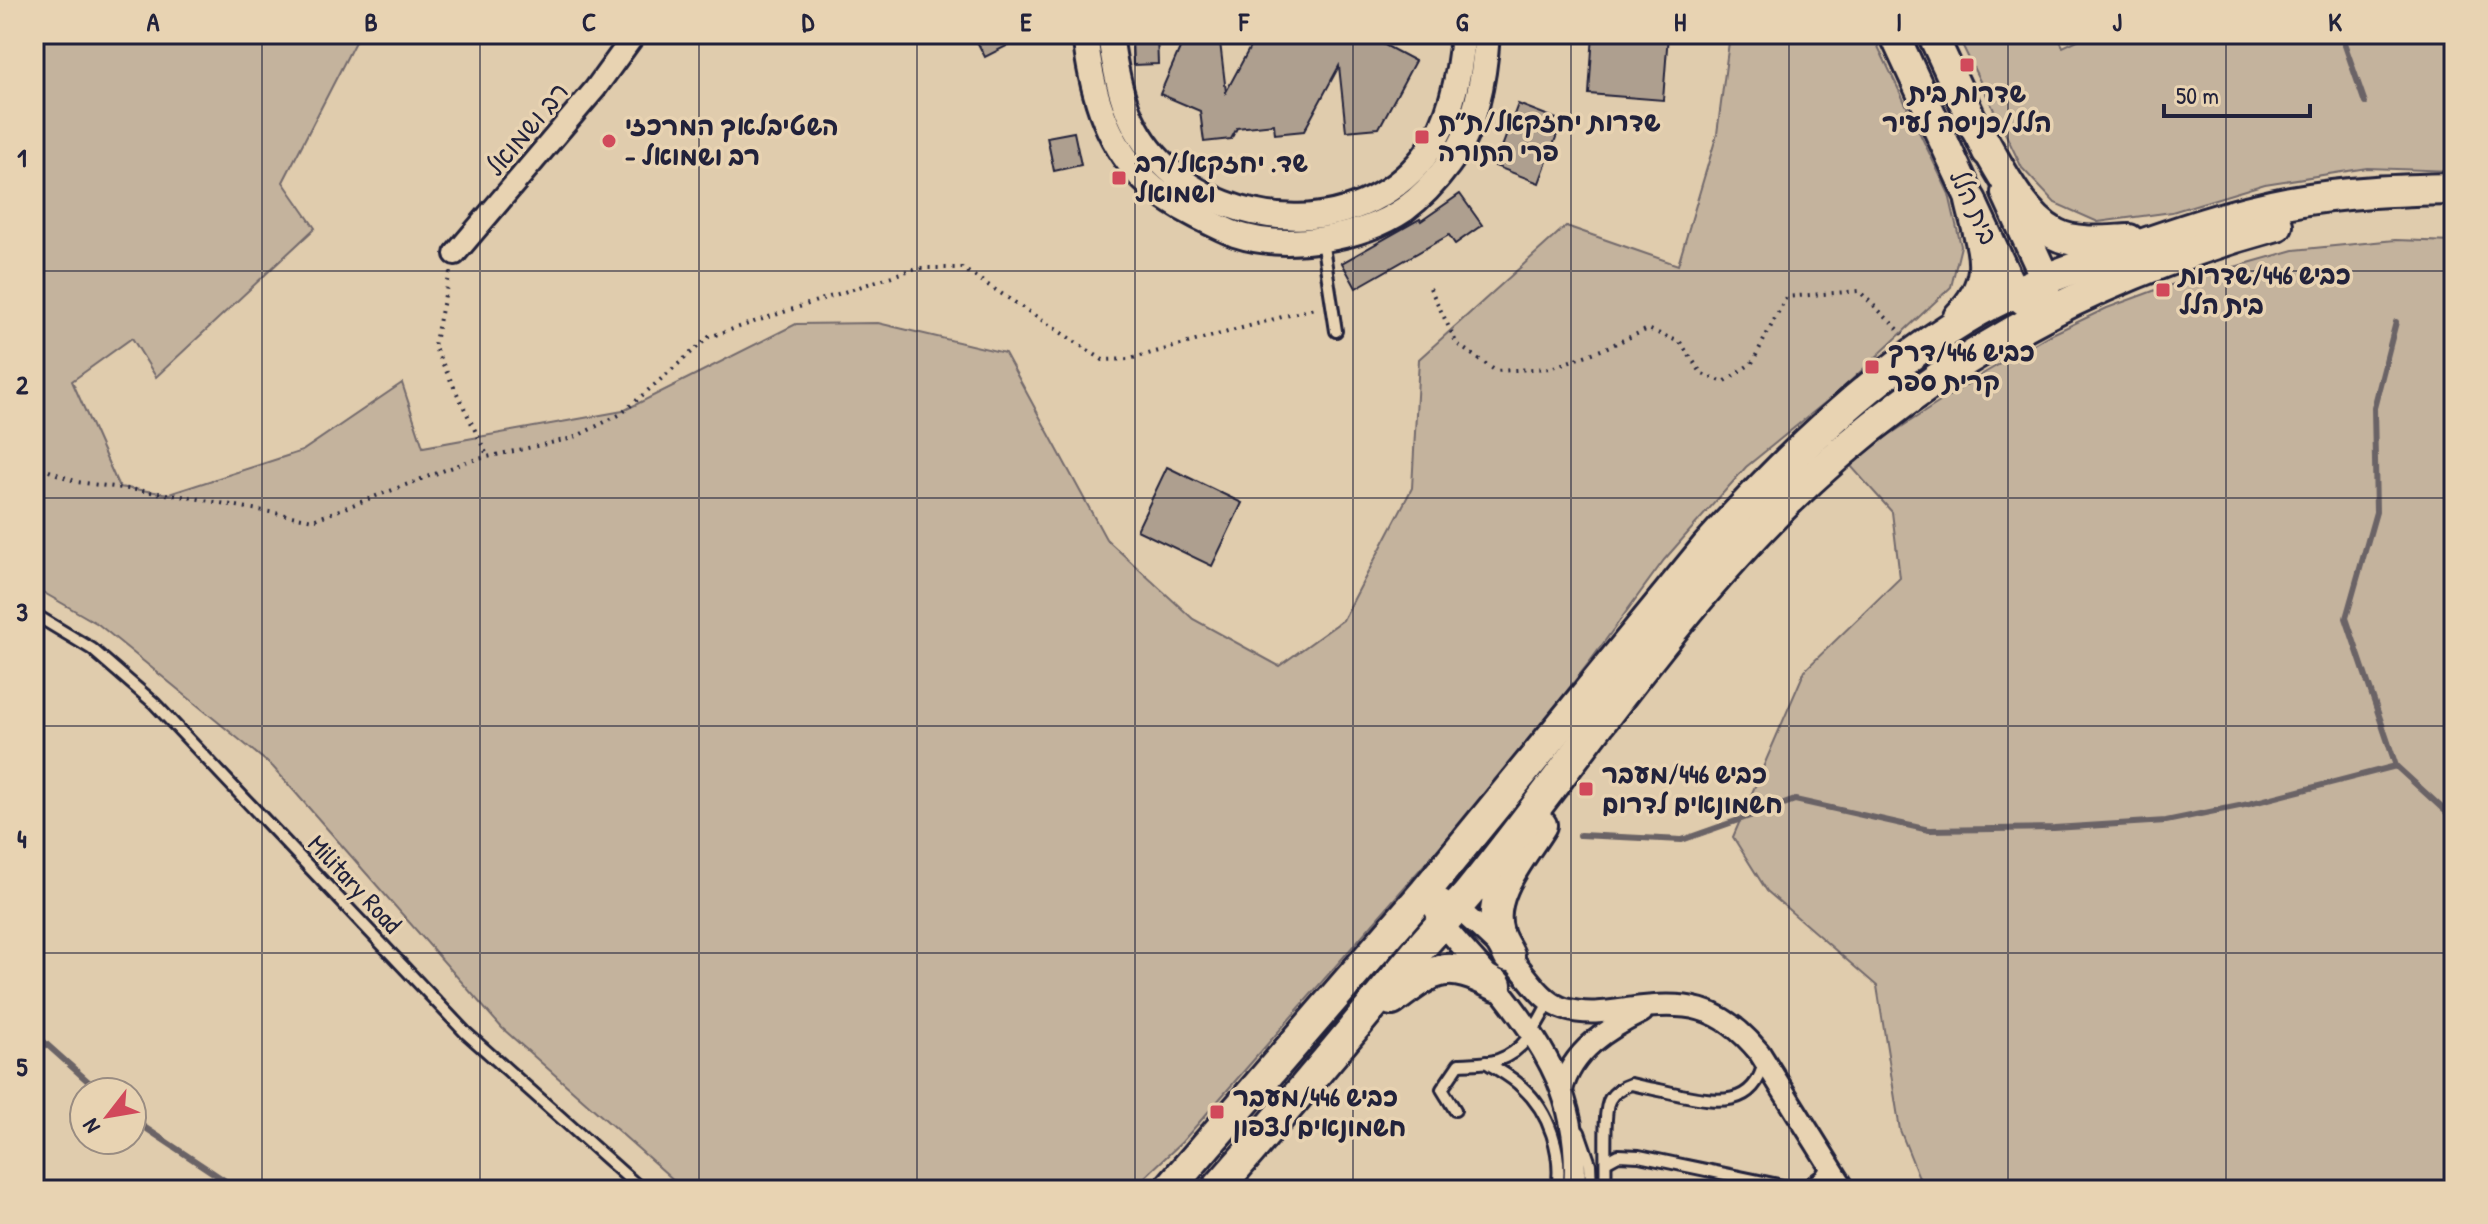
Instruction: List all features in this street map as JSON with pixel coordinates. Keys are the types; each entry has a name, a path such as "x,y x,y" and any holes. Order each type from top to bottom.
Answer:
{"main road":[{"name":"בית הלל","path":"1894,34 2014,293"},
{"name":"בית הלל","path":"1932,34 2046,280"},
{"path":"1977,130 2021,202 2056,235 2101,241 2161,238"},
{"path":"1930,342 1980,310 2014,293 2226,217 2342,194 2454,189"},
{"path":"1168,1190 1425,892 1742,508 1819,433 1969,306 1983,284 1984,267 1971,201"},
{"path":"1224,1190 1256,1147 1449,915 1728,564 1810,479 1851,442 1926,384 1970,356 2043,315 2163,261 2225,239 2300,218 2344,212 2454,207"},
{"path":"2043,315 2046,280"},
{"path":"2014,293 2043,315"},
{"path":"1509,956 1498,934 1495,916 1499,892 1609,711"},
{"path":"1352,1030 1424,976 1447,968 1469,971 1496,985"},
{"path":"1209,1190 1256,1147"},
{"path":"1216,1190 1256,1147"},
{"path":"1237,1190 1256,1147"}],"street":[{"name":"רב ושמואל","path":"455,254 595,89 635,34"},
{"path":"1085,34 1092,85 1102,114 1117,143 1142,178 1173,204 1237,234 1273,241 1322,240 1375,224 1405,209 1429,187 1449,164 1478,101 1487,34"},
{"path":"1110,34 1115,75 1124,104 1160,161 1186,183 1244,211 1275,217 1306,218 1366,202 1391,188 1429,150 1454,95 1463,34"},
{"path":"1319,215 1322,240"},
{"path":"1425,892 1449,915 1509,956 1549,1002 1562,1008 1596,1013 1668,1004 1692,1007 1713,1014 1747,1038 1845,1190"},
{"path":"1449,915 1532,1034 1566,1099"},
{"path":"1574,1190 1576,1166 1566,1099 1570,1068 1587,1048 1625,1020 1656,1005"}],"lane":[{"path":"1322,240 1336,331"},
{"name":"Military Road","path":"34,614 92,649 135,685 466,1033 642,1190"},
{"path":"1455,1110 1442,1089 1459,1064 1496,1061 1514,1053 1532,1034 1549,1002"},
{"path":"1605,1190 1606,1109 1611,1097 1620,1088 1631,1084 1714,1101 1730,1101 1756,1082 1764,1061"},
{"path":"1486,1062 1523,1087 1543,1114 1558,1147 1557,1190"},
{"path":"1566,1099 1590,1164 1591,1190"},
{"path":"1607,1161 1618,1155 1639,1156 1802,1190 1821,1176 1829,1164"}],"path":[{"path":"455,254 434,346 488,457"},
{"path":"34,465 77,482 188,497 313,520 469,461 573,438 621,414 709,337 916,268 962,268 1103,360 1130,359 1332,303"},
{"path":"1430,288 1457,344 1496,371 1551,368 1648,329 1680,342 1702,374 1724,382 1752,363 1786,297 1859,291 1930,342"}],"shaded area":[{"path":"34,34 359,34 283,182 315,228 156,377 132,338 72,381 119,487 169,494 302,451 402,383 423,447 623,411 796,324 878,323 1005,353 1106,539 1193,619 1279,666 1343,620 1412,488 1419,359 1566,226 1678,265 1717,134 1730,34 1872,34 1949,194 1961,246 1951,287 1843,388 1746,467 1664,560 1492,787 1182,1142 1131,1190 685,1190 502,1028 273,767 98,624 34,587"},
{"path":"1957,34 2057,34 2063,47 2090,34 2454,34 2454,171 2367,168 2265,184 2172,212 2098,222 2055,203 2022,168"},
{"path":"2395,240 2454,242 2454,1190 1924,1190 1900,1130 1877,986 1767,891 1733,837 1805,670 1900,578 1892,512 1850,465 1889,435 1986,372 2046,337 2107,308 2164,287 2294,250"}],"building":[{"path":"973,34 1030,34 985,57"},
{"path":"1132,34 1157,34 1158,64 1133,65"},
{"path":"1186,34 1219,34 1226,92 1257,34 1364,34 1415,61 1379,128 1346,131 1339,66 1304,131 1275,134 1274,124 1237,128 1231,139 1204,142 1200,111 1160,94"},
{"path":"1593,34 1668,34 1663,100 1589,94"},
{"path":"1518,104 1562,121 1539,183 1495,166"},
{"path":"1074,132 1081,165 1054,171 1047,137"},
{"path":"1460,194 1482,225 1455,244 1449,235 1356,288 1342,263 1421,221"},
{"path":"1167,467 1242,503 1212,566 1137,530"}],"waterway":[{"path":"2341,34 2365,103"},
{"path":"2396,322 2374,408 2376,512 2346,618 2396,766 2454,819"},
{"path":"1580,835 1682,840 1795,800 1929,830 2054,828 2166,821 2249,804 2396,766"},
{"path":"34,1033 82,1076"},
{"path":"148,1130 239,1190"}],"place":[{"name":"שדרות בית הלל/כניסה לעיר","path":"1967,65"},
{"name":"שדרות יחזקאל/ת״ת פרי התורה","path":"1422,137"},
{"name":"השטיבלאך המרכזי - רב ושמואל","path":"609,141"},
{"name":"שד. יחזקאל/רב ושמואל","path":"1119,178"},
{"name":"כביש 446/שדרות בית הלל","path":"2163,290"},
{"name":"כביש 446/דרך קרית ספר","path":"1872,367"},
{"name":"כביש 446/מעבר חשמונאים לדרום","path":"1586,789"},
{"name":"כביש 446/מעבר חשמונאים לצפון","path":"1217,1112"}]}
